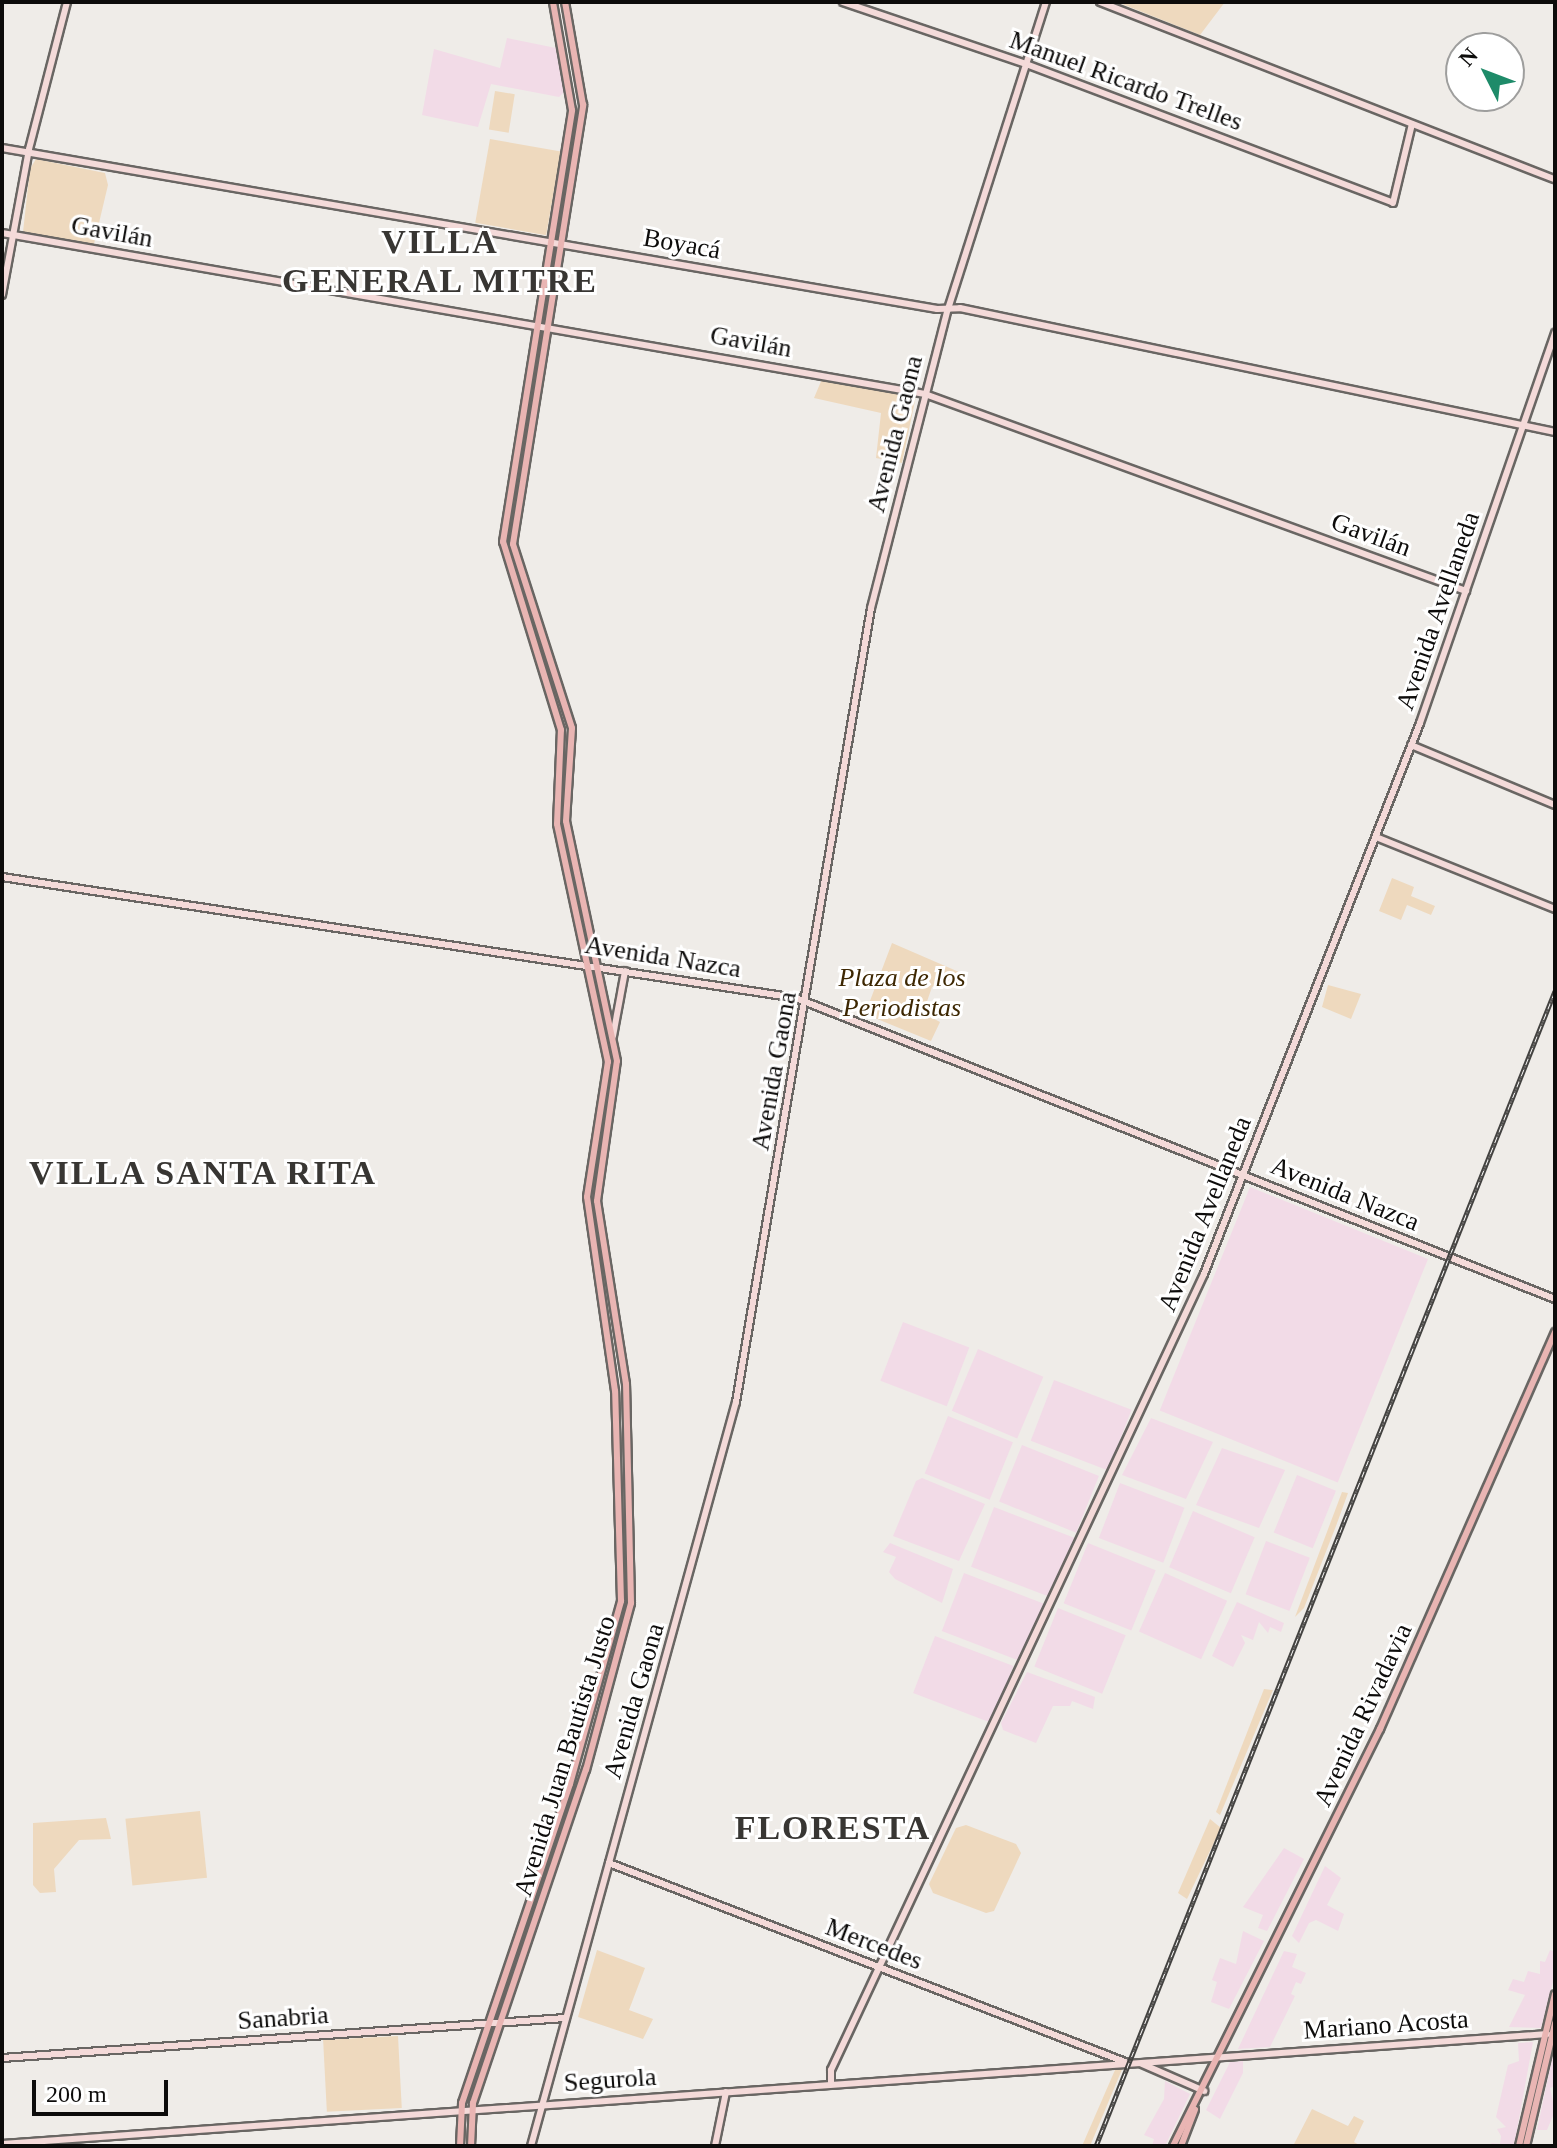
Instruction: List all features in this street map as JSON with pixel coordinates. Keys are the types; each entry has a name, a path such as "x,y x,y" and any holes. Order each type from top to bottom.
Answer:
{"main road":[{"name":"Avenida Juan Bautista Justo","path":"460,2146 461,2110 570,1784 621,1608 615,1391 587,1197 608,1062 557,824 561,730 503,551 572,103 553,2"},
{"name":"Avenida Juan Bautista Justo","path":"471,2146 473,2109 586,1770 631,1607 626,1384 597,1201 617,1072 613,1036 565,814 572,728 513,544 583,99 565,2"},
{"name":"Avenida Rivadavia","path":"1181,2146 1204,2091 1380,1729 1555,1332"},
{"path":"1526,2146 1551,2034 1555,1994"},
{"path":"1519,2146 1555,2023"},
{"name":"Avenida Rivadavia","path":"1173,2146 1195,2110"}],"street":[{"path":"2,295 29,152 67,2"},
{"name":"Manuel Ricardo Trelles","path":"843,2 1026,64 1393,203 1412,124"},
{"name":"Avenida Gaona","path":"531,2146 742,1376 867,629 948,309 1046,2"},
{"path":"1100,2 1555,179"},
{"name":"Boyacá","path":"2,148 948,309 1353,387 1555,432"},
{"name":"Gavilán","path":"2,233 925,394 1466,591"},
{"name":"Avenida Avellaneda","path":"831,2084 831,2070 1149,1396 1244,1175 1418,728 1555,333"},
{"path":"1411,745 1555,805"},
{"path":"1376,837 1555,909"},
{"name":"Avenida Nazca","path":"2,877 625,971 806,1002 1555,1299"},
{"path":"613,1036 625,971"},
{"name":"Mercedes","path":"609,1863 1125,2062"},
{"name":"Sanabria","path":"2,2058 566,2018"},
{"name":"Mariano Acosta","path":"1221,2057 1551,2034"},
{"path":"1102,2065 1105,2053"},
{"name":"Segurola","path":"2,2144 1221,2057"},
{"path":"1159,2073 1163,2060"},
{"path":"1142,2064 1204,2091"},
{"path":"715,2146 726,2092"}],"shaded area":[{"path":"507,38 556,48 564,92 559,97 491,84 478,127 422,115 434,49 500,68"},
{"path":"1250,1187 1428,1259 1338,1482 1160,1410"},
{"path":"903,1322 969,1347 947,1406 880,1381"},
{"path":"978,1349 1043,1377 1017,1438 952,1411"},
{"path":"1054,1380 1131,1410 1108,1470 1031,1441"},
{"path":"948,1416 1013,1442 990,1500 925,1473"},
{"path":"1151,1418 1213,1442 1186,1499 1122,1475"},
{"path":"1022,1445 1099,1476 1076,1533 999,1502"},
{"path":"1222,1448 1285,1470 1259,1528 1196,1505"},
{"path":"1297,1475 1336,1491 1313,1548 1274,1532"},
{"path":"922,1478 985,1504 959,1561 893,1536 916,1481"},
{"path":"1120,1483 1184,1508 1163,1563 1099,1538"},
{"path":"994,1507 1074,1538 1051,1598 971,1567"},
{"path":"1193,1511 1255,1537 1231,1593 1169,1567"},
{"path":"1266,1541 1310,1558 1289,1611 1246,1594"},
{"path":"890,1543 953,1569 942,1603 895,1579 889,1572 896,1557 883,1552"},
{"path":"1088,1543 1156,1570 1131,1631 1064,1603"},
{"path":"964,1573 1043,1603 1021,1661 942,1631"},
{"path":"1165,1573 1227,1601 1201,1659 1139,1631"},
{"path":"1237,1602 1284,1623 1281,1632 1270,1627 1268,1633 1259,1622 1253,1640 1241,1635 1245,1643 1233,1667 1212,1656"},
{"path":"1058,1608 1126,1635 1102,1694 1034,1666"},
{"path":"935,1636 1013,1666 992,1723 913,1693"},
{"path":"1027,1672 1095,1697 1093,1709 1072,1701 1070,1706 1053,1706 1036,1743 1003,1730 1001,1723"},
{"path":"1284,1848 1304,1859 1267,1931 1258,1928 1263,1915 1243,1907"},
{"path":"1325,1866 1341,1878 1327,1905 1344,1914 1338,1931 1316,1920 1309,1923 1299,1943 1292,1936"},
{"path":"1243,1931 1264,1941 1229,2009 1211,2002 1217,1982 1212,1980 1220,1958 1236,1964"},
{"path":"1550,1950 1555,1952 1555,1974 1541,2028 1509,2027 1525,1995 1508,1990 1513,1979 1524,1982 1528,1971 1540,1974 1540,1961 1545,1962"},
{"path":"1284,1951 1297,1954 1292,1967 1306,1973 1301,1984 1296,1982 1291,1994 1295,1996 1270,2047 1238,2049"},
{"path":"1533,2042 1514,2146 1494,2146 1491,2143 1500,2144 1501,2136 1497,2129 1506,2127 1496,2117 1508,2065 1519,2061 1518,2043"},
{"path":"1555,2045 1555,2086 1550,2088 1555,2111 1547,2130 1537,2130"},
{"path":"1243,2061 1243,2073 1220,2119 1206,2110 1230,2062"},
{"path":"1165,2081 1190,2094 1165,2146 1152,2146 1154,2139 1144,2135 1164,2099"}],"green space":[{"path":"1117,2 1225,2 1200,35"},
{"path":"495,91 515,94 509,133 489,130"},
{"path":"490,139 561,152 546,235 475,223"},
{"path":"36,159 105,173 108,185 94,244 23,232 30,169"},
{"path":"822,379 916,396 902,463 876,458 881,413 814,398"},
{"path":"1392,878 1414,887 1411,896 1435,906 1431,915 1407,905 1401,920 1379,911"},
{"name":"Plaza de los Periodistas","path":"892,943 959,972 953,988 940,983 932,987 923,1013 940,1022 931,1041 865,1014"},
{"path":"1328,985 1361,994 1351,1019 1322,1007"},
{"path":"1342,1492 1348,1493 1336,1526 1304,1608 1295,1617"},
{"path":"1264,1689 1273,1690 1220,1815 1216,1812"},
{"path":"200,1811 207,1878 132,1885 125,1819"},
{"path":"106,1818 111,1839 79,1840 54,1869 56,1892 40,1893 33,1885 33,1823"},
{"path":"1210,1819 1221,1828 1187,1899 1178,1893"},
{"path":"966,1825 1016,1844 1021,1853 994,1911 986,1913 933,1893 929,1884 956,1828"},
{"path":"597,1950 645,1968 629,2010 653,2019 643,2039 578,2017"},
{"path":"398,2036 402,2108 327,2112 323,2040"},
{"path":"1123,2067 1090,2146 1082,2146 1115,2070"},
{"path":"1312,2109 1348,2126 1354,2116 1364,2121 1354,2142 1361,2146 1293,2146"}],"railway":[{"path":"1096,2146 1555,991"}],"district":[{"name":"VILLA GENERAL MITRE","path":"440,260"},
{"name":"VILLA SANTA RITA","path":"203,1173"},
{"name":"FLORESTA","path":"833,1828"}]}
